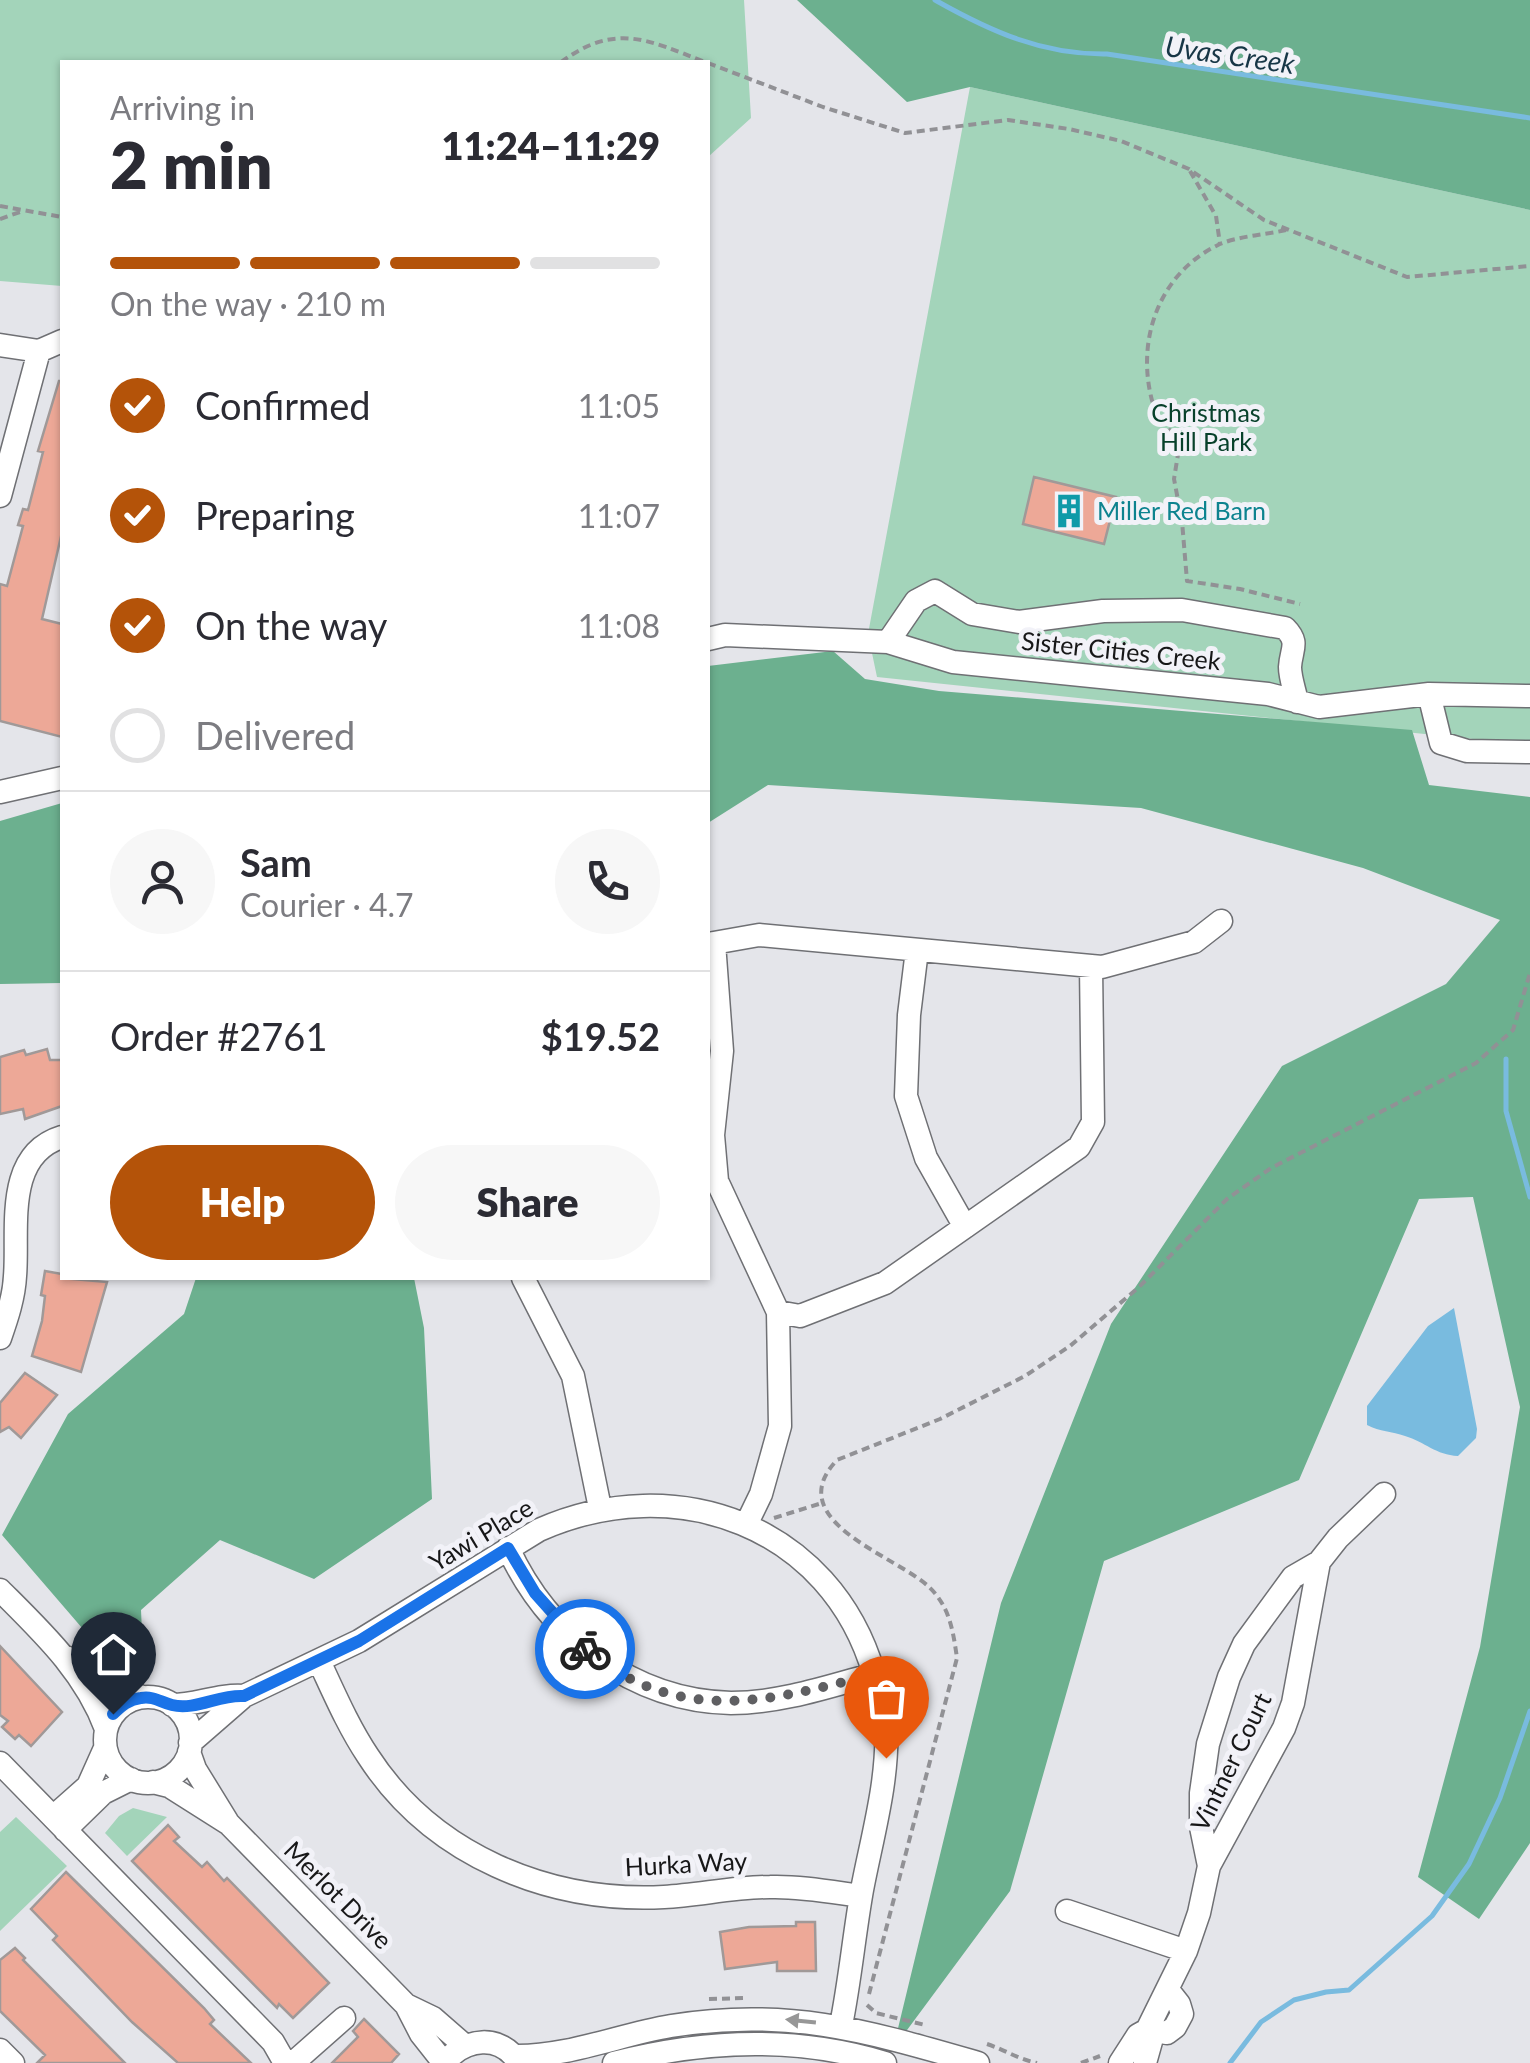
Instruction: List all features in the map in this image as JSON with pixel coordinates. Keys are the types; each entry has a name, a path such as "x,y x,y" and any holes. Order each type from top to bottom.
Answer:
{"street":[{"path":"0,345 38,351 60,342"},
{"path":"0,496 4,461 38,351"},
{"path":"888,642 916,601 935,590 972,614 1019,622 1103,610 1182,610 1285,628 1294,638 1296,648 1290,668 1297,702"},
{"name":"Sister Cities Creek","path":"710,638 742,635 888,642 953,662 1268,694 1319,708 1429,694 1530,696"},
{"path":"1429,694 1441,744 1467,751 1530,752"},
{"path":"0,792 60,778"},
{"path":"747,1523 761,1494 780,1426 778,1312 717,1181 713,1135 722,1051 711,943 759,934 1102,967 1194,942 1221,922"},
{"path":"917,950 909,1016 906,1096 926,1158 965,1226"},
{"path":"778,1312 800,1316 884,1283 1080,1147 1092,1122 1092,966"},
{"path":"0,1338 15,1280 15,1204 26,1167 51,1140 60,1138"},
{"path":"524,1280 573,1376 600,1508"},
{"name":"Vintner Court","path":"1209,1866 1201,1827 1208,1744 1244,1644 1292,1577 1318,1562 1384,1494"},
{"name":"Yawi Place","path":"244,1696 370,1634 508,1548 568,1516 600,1508 673,1507 747,1523 810,1567 852,1617 874,1674 886,1723 886,1758 840,2025"},
{"path":"508,1548 535,1593 576,1642 628,1678 658,1690 731,1703 786,1697 874,1674"},
{"name":"Vintner Court","path":"1120,2063 1138,2035 1147,2030 1168,1990 1186,1951 1209,1866 1284,1728 1293,1704 1318,1562"},
{"name":"Merlot Drive","path":"0,1590 66,1656 92,1696 116,1770 142,1781 169,1786 229,1824"},
{"path":"1262,1618 1304,1634"},
{"name":"Merlot Drive","path":"66,1656 117,1687 172,1705 185,1718 195,1769 229,1824 406,2005 421,2034 444,2063 464,2044 491,2042 517,2059"},
{"name":"Hurka Way","path":"319,1661 348,1722 386,1780 450,1842 483,1861 574,1892 664,1897 774,1886 862,1896"},
{"path":"59,1824 103,1793 178,1771 190,1747 244,1696"},
{"path":"172,1705 244,1696"},
{"path":"59,1824 88,1786 121,1706 142,1697"},
{"path":"0,1763 273,2042 285,2063"},
{"path":"1068,1911 1186,1951"},
{"name":"Merlot Drive","path":"406,2005 432,2018 464,2044"},
{"path":"293,2063 344,2018"},
{"path":"517,2059 546,2056 617,2036 744,2018 840,2025 978,2063"},
{"name":"Vintner Court","path":"1145,2063 1152,2038 1147,2030"},
{"path":"614,2063 660,2052 736,2044 798,2045 886,2063"},
{"path":"0,2050 12,2063"}],"path":[{"path":"564,60 578,50 613,37 653,42 698,60"},
{"path":"710,65 904,133 1008,120 1121,141 1190,169 1264,220 1406,278 1530,266"},
{"path":"1190,169 1216,216 1220,244"},
{"path":"0,206 60,217"},
{"path":"0,220 23,211"},
{"path":"1288,230 1220,244 1187,265 1164,295 1150,323 1146,362 1154,408 1180,442 1174,479 1187,581 1300,604"},
{"path":"859,2009 867,2005 957,1658 950,1616 929,1587 834,1522 822,1503 822,1483 828,1470 837,1460 984,1399 1070,1346 1140,1287 1227,1199 1271,1168 1476,1064 1513,1030 1530,973"},
{"path":"774,1518 822,1503"},
{"path":"1009,2056 1038,2063"}],"green space":[{"path":"0,0 744,0 751,118 710,155 710,60 60,60 60,286 0,281"},
{"path":"797,0 1530,0 1530,210 970,87 907,102"},
{"name":"Christmas Hill Park","path":"970,87 1530,210 1530,745 877,677 868,634"},
{"path":"833,651 865,679 939,691 1412,730 1429,785 1530,797 1530,1843 1479,1919 1418,1877 1480,1647 1520,1407 1473,1197 1419,1199 1299,1480 1104,1561 1010,1891 893,2049 1001,1603 1111,1324 1282,1066 1446,984 1500,920 1363,868 1141,808 768,785 710,822 710,666"},
{"path":"60,804 60,983 0,984 0,821"},
{"path":"195,1280 414,1280 424,1328 432,1499 314,1579 220,1540 141,1610 143,1655 101,1650 2,1535 68,1414 184,1314"},
{"path":"133,1808 167,1817 127,1856 105,1833 119,1816"},
{"path":"16,1817 67,1866 0,1931 0,1832"}],"water":[{"path":"1454,1308 1477,1429 1476,1438 1458,1456 1367,1425 1367,1406 1428,1326"}],"building":[{"path":"60,381 60,541 42,619 60,624 60,736 0,721 0,584 7,586 23,526 18,525 23,509 28,510 43,452 38,451"},
{"name":"Miller Red Barn","path":"1034,477 1116,497 1104,544 1023,524"},
{"path":"47,1049 50,1060 60,1060 60,1107 25,1119 23,1109 0,1114 0,1057 24,1050 26,1055"},
{"path":"45,1271 60,1274 60,1280 107,1282 81,1372 32,1356 42,1321 45,1296 41,1295"},
{"path":"25,1373 57,1395 21,1438 9,1427 0,1432 0,1403"},
{"path":"0,1646 62,1712 31,1746 2,1727 8,1721 0,1715"},
{"path":"168,1825 179,1837 174,1841 202,1867 207,1862 224,1881 227,1878 329,1983 293,2018 279,2004 277,2008 132,1861"},
{"path":"66,1872 204,2008 214,2020 210,2024 251,2063 178,2063 132,2022 53,1940 57,1936 31,1909"},
{"path":"796,1922 815,1922 816,1971 777,1971 777,1962 725,1969 720,1932 796,1926"},
{"path":"15,1948 125,2063 37,2063 45,2055 0,2011 0,1960"},
{"path":"364,2019 399,2054 391,2063 332,2063 358,2037 353,2031"}],"waterway":[{"name":"Uvas Creek","path":"935,0 996,31 1039,46 1530,118"},
{"path":"1506,1059 1506,1111 1530,1197"},
{"path":"1230,2063 1261,2022 1294,2000 1349,1990 1432,1916 1469,1864 1500,1798 1530,1711"}],"way so far":[{"path":"585,1649 628,1678 658,1690 731,1703 772,1700 874,1674 886,1723 886,1758"}],"place":[{"name":"Miller Red Barn","path":"1069,511"}],"route":[{"path":"113,1714 142,1697 172,1705 244,1696 359,1641 508,1548 535,1593 585,1649"}]}
